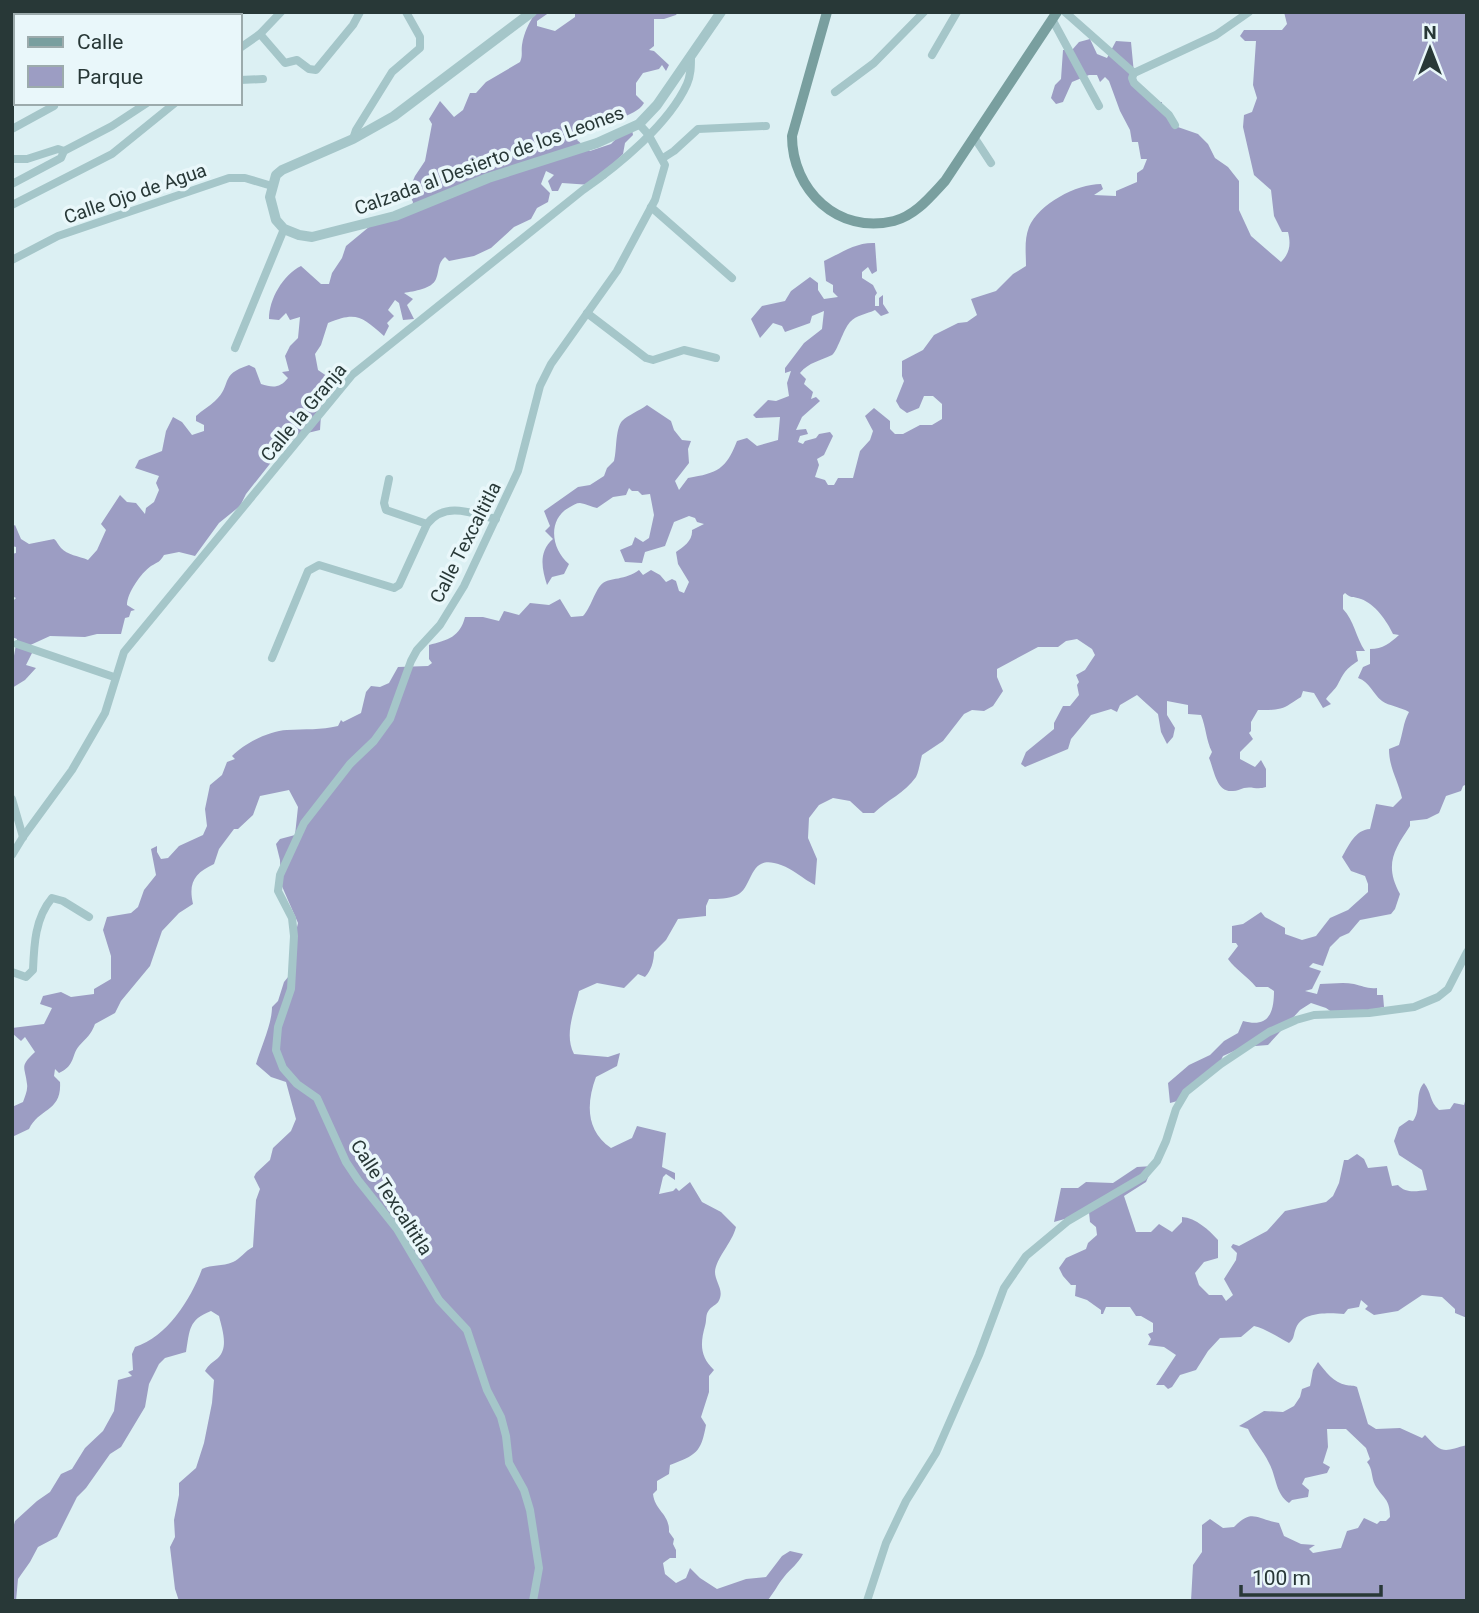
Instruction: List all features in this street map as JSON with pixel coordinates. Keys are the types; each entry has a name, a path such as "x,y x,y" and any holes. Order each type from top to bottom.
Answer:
{"main road":[{"path":"827,12 792,136 792,149 797,169 807,189 820,203 838,215 876,223 895,221 910,214 945,181 1055,15"}],"street":[{"path":"242,47 260,34 281,12"},
{"path":"260,34 285,63 297,60 311,70 318,68 353,25 360,12"},
{"path":"354,138 356,130 391,72 420,48 420,37 406,12"},
{"path":"235,348 284,229 275,220 271,208 270,197 276,176 282,170 354,138 417,100 532,12"},
{"name":"Calzada al Desierto de los Leones","path":"284,229 312,237 369,224 488,178 597,143 639,124 657,105 721,12"},
{"path":"835,92 874,63 924,12"},
{"path":"932,55 957,12"},
{"path":"1065,12 1133,76 1134,83 1169,115 1175,125"},
{"path":"1133,76 1216,35 1249,12"},
{"path":"1055,15 1099,106"},
{"name":"Calle la Granja","path":"12,855 72,770 105,713 114,677 124,652 352,375 583,190 620,164 673,107 687,83 691,57"},
{"path":"242,80 263,79"},
{"path":"12,184 61,158 64,151 112,126 144,105"},
{"path":"12,205 112,154 173,105"},
{"path":"12,130 54,106"},
{"path":"639,124 663,158 674,152 698,129 766,127"},
{"path":"974,137 991,163"},
{"path":"12,159 27,159 58,149 64,151"},
{"name":"Calle Texcaltitla","path":"533,1601 539,1568 530,1510 524,1490 509,1463 501,1417 487,1390 467,1329 439,1300 397,1228 346,1162 317,1098 296,1084 283,1068 276,1050 276,1038 291,989 294,936 292,918 278,891 280,875 304,823 350,764 374,741 390,719 417,650 440,625 464,586 518,471 540,386 551,364 617,271 652,207 665,165 663,158"},
{"name":"Calle Ojo de Agua","path":"12,260 58,236 229,178 246,178 272,186"},
{"path":"652,207 732,278"},
{"path":"587,313 646,358 653,360 684,350 716,358"},
{"path":"388,479 384,503 386,510 428,524"},
{"path":"272,658 308,570 313,566 319,565 397,587 433,516 448,510 463,510 496,519"},
{"path":"17,644 114,677"},
{"path":"12,799 23,837"},
{"path":"12,972 26,977 33,970 35,937 44,908 52,898 63,901 89,917"},
{"path":"867,1601 886,1543 906,1501 936,1453 979,1355 1004,1288 1026,1256 1068,1222 1143,1177 1157,1161 1167,1141 1176,1109 1186,1092 1220,1064 1269,1031 1314,1014 1369,1013 1414,1007 1438,997 1448,989 1467,951"}],"green space":[{"path":"536,12 550,12 537,21 537,26 555,31 575,17 575,12 678,12 664,19 654,19 654,46 649,50 654,51 669,65 666,71 662,65 659,69 643,73 636,83 636,95 644,103 626,116 586,124 577,140 590,151 611,144 631,124 633,135 625,143 623,154 606,178 591,185 562,183 558,191 552,191 548,181 554,175 546,171 541,184 550,193 548,202 537,208 531,219 514,227 491,248 474,256 449,261 445,257 431,285 404,293 413,299 407,305 414,319 403,320 399,303 395,300 388,310 394,316 387,323 389,326 384,336 359,318 346,317 328,323 315,354 318,370 334,381 322,400 320,430 299,435 284,446 246,494 240,506 219,523 195,556 179,552 164,555 143,573 129,595 127,605 135,610 125,618 121,634 50,636 26,647 33,651 26,665 36,668 25,680 12,688 12,667 17,639 12,637 12,602 16,598 12,596 12,554 16,553 16,547 12,546 12,527 15,525 21,539 29,544 54,539 66,552 88,560 97,550 106,530 101,524 120,495 127,502 136,503 145,514 146,508 154,502 159,490 156,483 159,476 135,468 139,460 162,451 166,431 173,417 182,422 192,435 204,431 204,425 196,421 196,416 220,395 233,373 249,365 255,368 261,384 282,384 288,378 282,372 289,371 285,356 298,338 300,317 290,320 286,313 279,320 269,319 271,304 278,288 288,275 301,266 321,284 329,284 346,246 375,222 379,225 382,219 410,214 413,202 408,192 425,161 432,124 429,119 440,101 454,117 463,110 470,93 476,93 486,82 520,62 524,36"},
{"path":"1284,12 1467,12 1467,784 1461,791 1446,796 1439,813 1427,819 1410,821 1393,858 1393,875 1400,894 1395,909 1391,914 1360,920 1349,933 1340,937 1330,947 1323,966 1313,963 1309,967 1321,971 1312,989 1305,991 1317,994 1320,984 1337,983 1377,988 1377,995 1383,995 1384,1007 1339,1017 1326,1008 1311,1003 1300,1010 1268,1045 1243,1047 1223,1056 1218,1066 1196,1083 1185,1099 1170,1103 1168,1083 1189,1065 1210,1055 1224,1041 1238,1033 1243,1021 1258,1023 1264,1021 1271,1012 1274,991 1268,987 1256,987 1228,959 1238,946 1232,943 1232,926 1243,924 1261,912 1285,928 1285,934 1302,940 1316,936 1330,918 1348,910 1368,892 1365,876 1351,871 1342,857 1356,835 1370,829 1376,804 1393,807 1402,798 1390,762 1389,749 1399,745 1409,712 1382,701 1358,678 1363,667 1370,664 1370,649 1386,645 1399,635 1393,634 1376,609 1366,601 1345,593 1343,595 1343,609 1365,651 1356,651 1358,661 1346,671 1326,699 1331,704 1323,708 1314,693 1303,691 1301,697 1283,708 1258,710 1251,722 1249,733 1253,739 1240,752 1240,759 1255,767 1261,760 1266,769 1266,787 1263,788 1227,791 1216,779 1209,758 1212,752 1201,715 1188,714 1188,705 1167,701 1167,715 1175,728 1173,737 1167,744 1161,732 1158,714 1137,695 1120,705 1117,712 1111,709 1091,715 1071,739 1068,749 1025,767 1021,764 1026,752 1054,729 1054,723 1063,706 1070,706 1079,695 1076,675 1085,670 1095,655 1092,649 1077,639 1066,641 1058,647 1038,647 997,669 997,677 1003,691 993,706 984,711 972,710 964,714 943,741 922,755 912,783 874,813 863,813 850,801 833,798 819,805 809,818 808,838 817,859 815,885 785,867 770,862 763,863 757,867 737,895 709,899 706,916 678,919 666,940 654,952 652,966 645,977 638,974 624,988 597,983 579,991 570,1031 574,1054 608,1057 620,1053 617,1066 596,1077 593,1087 590,1116 597,1134 611,1148 632,1138 637,1126 666,1133 662,1167 675,1173 675,1180 666,1174 659,1194 676,1188 679,1191 690,1182 702,1202 721,1212 736,1227 716,1267 715,1275 721,1295 707,1314 702,1339 702,1350 714,1370 709,1376 709,1392 701,1417 706,1425 702,1442 696,1452 670,1465 669,1474 657,1481 657,1490 653,1494 656,1505 667,1521 676,1550 676,1558 670,1558 663,1563 665,1574 676,1583 686,1578 690,1568 717,1589 746,1579 766,1577 782,1556 790,1551 803,1554 767,1601 179,1601 170,1547 175,1537 174,1520 179,1483 196,1468 212,1403 214,1380 205,1371 221,1354 224,1343 219,1316 211,1311 194,1322 186,1352 165,1358 159,1364 149,1384 145,1407 121,1447 110,1454 77,1497 57,1537 38,1547 18,1579 16,1601 12,1601 12,1532 15,1521 50,1492 61,1474 72,1469 85,1448 103,1431 114,1411 118,1380 132,1376 128,1372 133,1370 132,1354 135,1347 157,1335 176,1316 202,1269 233,1262 253,1247 256,1200 260,1189 254,1177 270,1160 273,1148 291,1131 296,1119 286,1082 271,1077 256,1064 272,1007 278,1001 284,982 293,971 292,949 298,923 281,884 276,844 280,839 295,835 298,807 289,790 260,796 253,815 238,829 234,829 219,849 214,864 195,879 191,890 193,904 179,913 162,931 150,966 121,1001 115,1013 95,1024 68,1067 59,1073 55,1069 54,1076 60,1082 60,1092 54,1105 38,1117 29,1129 12,1137 12,1107 23,1102 27,1086 25,1064 35,1052 25,1037 21,1041 12,1033 12,1028 44,1024 52,1008 40,1004 43,996 61,992 71,997 94,994 94,989 111,979 111,956 103,930 107,917 131,913 138,907 144,890 156,875 151,849 157,846 161,859 168,858 179,846 203,835 207,826 205,809 210,785 222,775 227,762 235,759 232,756 244,747 265,735 280,731 338,726 341,720 343,722 361,713 366,692 371,686 380,687 389,683 398,667 428,666 432,663 429,659 429,645 452,637 460,629 465,617 483,617 499,621 504,611 519,615 530,603 549,605 560,599 571,617 583,616 603,583 629,576 639,570 643,575 651,570 666,582 672,579 676,581 679,591 684,593 689,582 678,564 676,552 689,540 692,530 704,524 697,522 695,518 689,516 674,522 665,546 645,552 642,563 625,562 620,550 632,545 635,537 643,542 649,538 654,515 650,494 642,495 629,488 626,495 613,497 597,508 575,504 558,519 554,534 558,550 569,564 564,574 552,577 547,585 543,555 553,539 545,531 550,526 544,511 578,487 590,485 604,476 614,461 618,430 622,421 647,405 671,421 682,440 691,441 688,449 689,463 675,481 679,490 688,478 707,474 725,464 737,441 747,438 757,446 778,440 780,417 756,418 753,415 768,400 776,401 789,396 787,383 791,371 785,373 785,368 804,343 822,329 824,311 812,316 810,323 785,332 782,326 773,323 760,338 751,319 762,306 785,301 791,291 810,277 818,283 818,290 824,299 838,297 833,292 833,285 826,281 824,261 855,246 875,243 877,271 872,274 868,267 862,272 862,278 873,285 877,293 875,306 879,306 879,298 883,295 883,304 889,313 881,316 875,310 852,320 834,353 811,364 800,373 806,379 804,384 813,392 811,399 816,397 820,401 802,417 796,430 806,429 808,434 800,436 798,442 803,444 819,434 830,432 833,436 824,455 817,459 819,465 815,477 825,480 828,485 834,485 838,478 853,478 860,451 870,440 873,431 865,416 874,408 890,421 890,429 895,434 903,434 920,425 932,425 942,419 942,404 933,396 924,396 919,408 907,413 900,408 896,401 904,381 902,361 923,350 934,335 958,323 967,322 977,315 971,299 996,291 1013,274 1026,266 1029,227 1050,203 1081,187 1091,185 1101,184 1103,189 1094,195 1116,196 1116,191 1137,182 1137,173 1143,169 1147,159 1141,159 1138,142 1132,142 1130,130 1105,77 1100,82 1097,75 1089,75 1072,82 1063,102 1056,104 1051,98 1055,85 1061,79 1063,50 1072,50 1079,42 1090,39 1097,54 1107,58 1116,41 1131,42 1135,84 1157,102 1162,102 1172,125 1198,134 1208,144 1215,158 1228,167 1239,181 1239,210 1251,236 1281,262 1289,248 1288,232 1282,232 1274,216 1271,190 1254,175 1243,127 1244,115 1252,112 1257,98 1253,85 1256,41 1245,41 1240,36 1244,30 1282,30 1287,24"},
{"path":"1424,1083 1439,1110 1450,1109 1454,1103 1464,1105 1467,1094 1467,1318 1455,1313 1455,1309 1442,1297 1422,1295 1398,1311 1374,1315 1365,1309 1368,1306 1361,1300 1359,1307 1348,1309 1344,1314 1317,1314 1304,1318 1299,1322 1289,1343 1254,1326 1241,1337 1220,1338 1196,1370 1180,1375 1168,1389 1164,1385 1156,1385 1176,1355 1164,1347 1148,1345 1151,1339 1148,1334 1153,1332 1153,1323 1136,1316 1130,1307 1106,1307 1101,1314 1101,1310 1087,1300 1075,1296 1076,1285 1071,1285 1063,1276 1059,1268 1066,1258 1086,1249 1088,1243 1097,1235 1096,1227 1090,1222 1089,1212 1054,1222 1061,1188 1078,1188 1086,1182 1113,1183 1137,1167 1153,1166 1146,1182 1124,1196 1136,1232 1151,1232 1159,1224 1172,1232 1182,1222 1182,1217 1202,1225 1218,1240 1218,1258 1204,1262 1195,1273 1199,1285 1209,1295 1222,1295 1226,1301 1233,1295 1224,1279 1236,1260 1237,1253 1231,1247 1233,1244 1239,1246 1267,1231 1285,1211 1326,1202 1333,1196 1339,1183 1344,1160 1357,1154 1364,1159 1368,1168 1387,1166 1392,1186 1398,1185 1412,1191 1427,1190 1422,1170 1399,1155 1394,1141 1399,1127 1409,1120 1413,1121 1416,1116 1419,1092"},
{"path":"1318,1362 1338,1382 1357,1387 1368,1424 1376,1429 1400,1428 1422,1438 1425,1435 1444,1450 1467,1445 1467,1601 1191,1601 1193,1565 1202,1552 1202,1525 1210,1519 1223,1528 1234,1527 1250,1516 1279,1523 1284,1536 1301,1544 1315,1545 1309,1549 1313,1553 1341,1548 1347,1531 1358,1528 1364,1518 1377,1524 1390,1517 1387,1502 1374,1482 1367,1462 1370,1459 1366,1448 1346,1429 1327,1429 1328,1447 1323,1463 1330,1467 1327,1473 1305,1478 1302,1484 1309,1490 1308,1497 1289,1503 1281,1495 1269,1463 1248,1429 1239,1426 1264,1411 1283,1412 1294,1406 1302,1389 1310,1386 1313,1370"}]}
